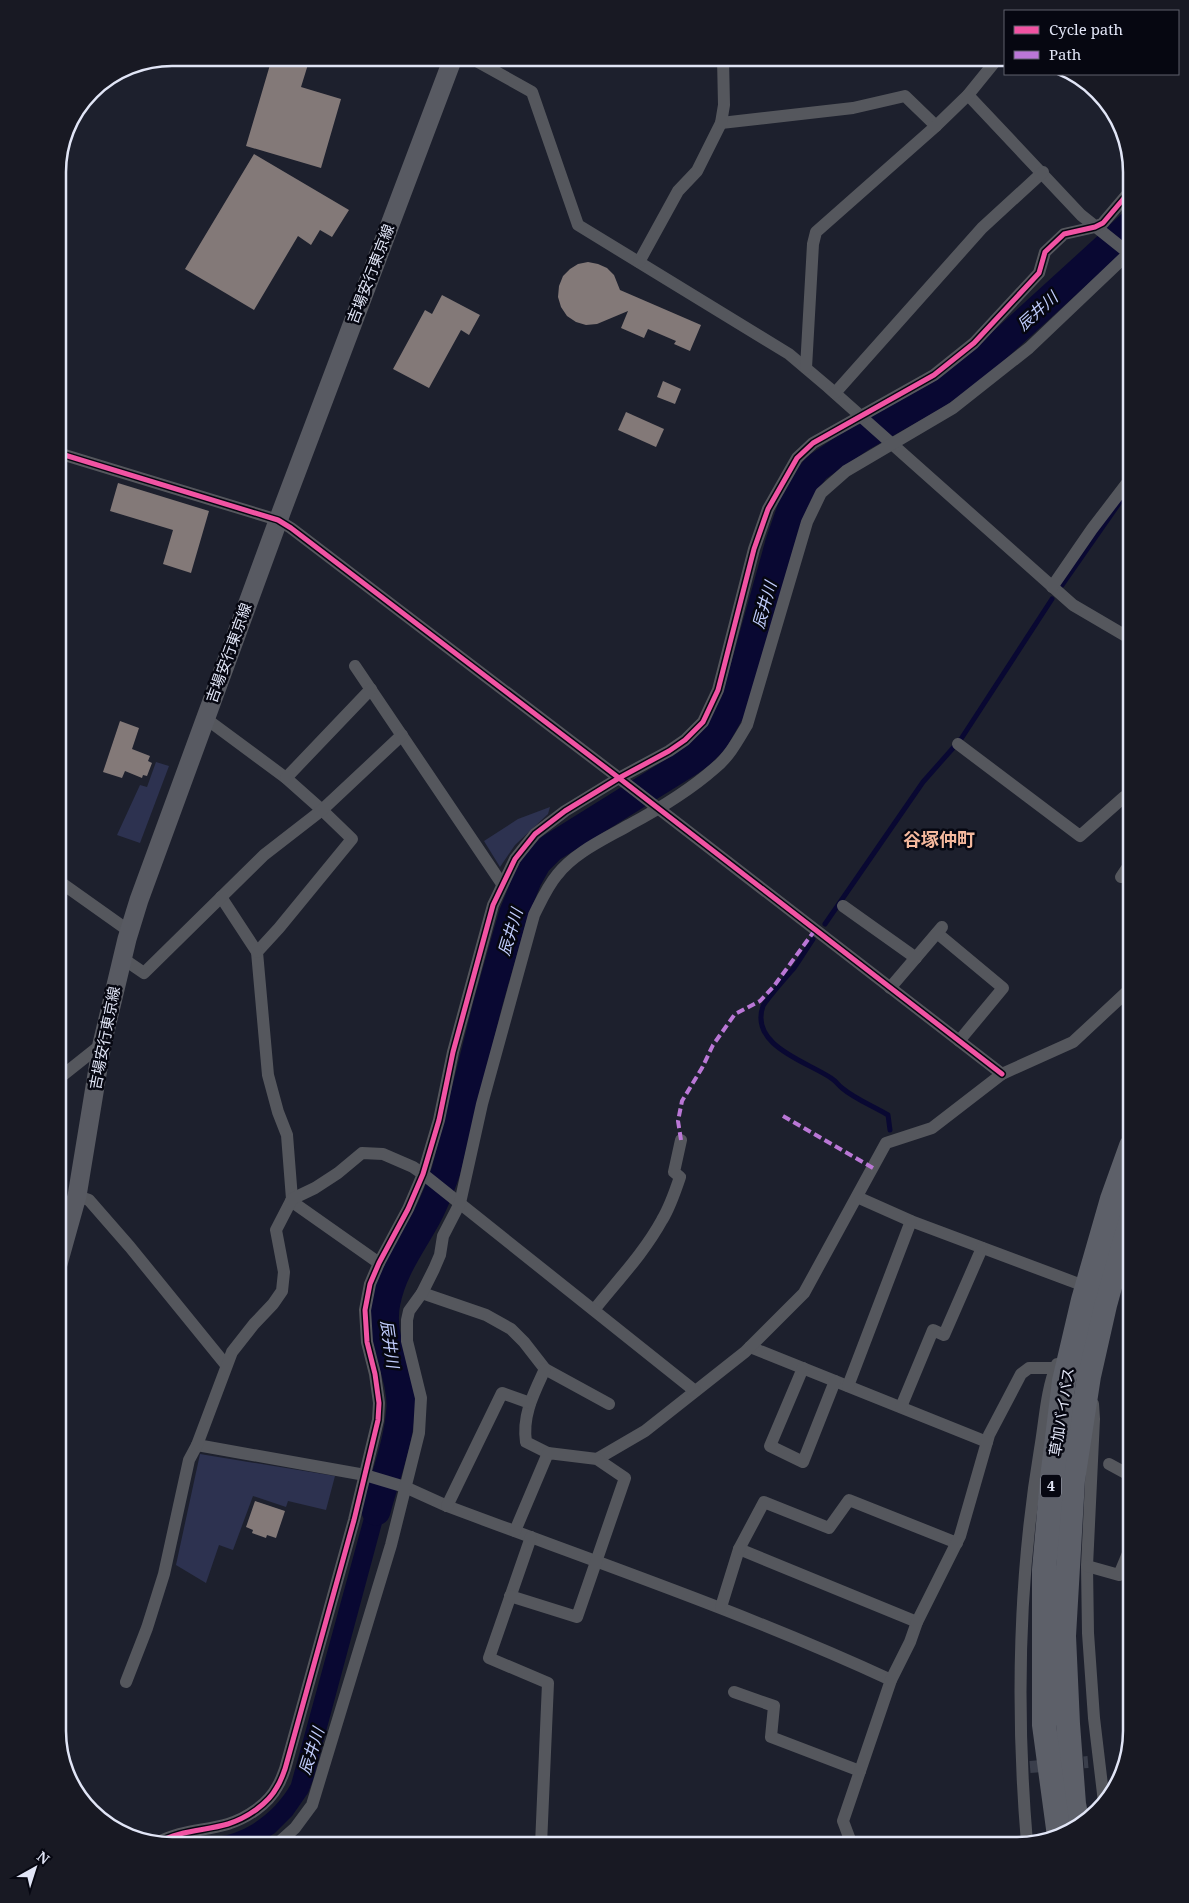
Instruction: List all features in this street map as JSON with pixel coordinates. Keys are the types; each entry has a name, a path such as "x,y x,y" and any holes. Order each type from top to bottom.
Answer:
{"highway":[{"name":"草加バイパス","path":"1057,1829 1044,1726 1044,1570 1052,1478 1064,1381 1085,1294 1112,1199 1123,1170"},
{"name":"草加バイパス","path":"1077,1818 1068,1724 1064,1636 1073,1480 1089,1376 1105,1305 1123,1242"}],"main road":[{"name":"吉場安行東京線","path":"66,1234 76,1196 102,1044 129,931 278,520 450,66"}],"street":[{"path":"485,66 532,92 578,225 789,354 1073,605 1123,634"},
{"path":"638,262 678,191 696,171 721,123 724,105 723,66"},
{"path":"806,368 813,244 816,232 936,126 968,95 992,66"},
{"path":"968,95 1098,230 1123,248"},
{"path":"721,123 853,108 905,96 936,126"},
{"path":"835,393 982,228 1043,172"},
{"path":"171,1837 183,1832 229,1824 247,1815 261,1806 277,1787 285,1769 367,1476 378,1420 379,1403 375,1374 367,1342 365,1310 370,1284 426,1176 453,1052 493,905 515,859 535,834 565,811 622,781 669,752 685,740 703,722 718,690 754,549 768,509 797,458 813,443 861,418 934,375 974,343 1039,273 1045,252 1064,234 1098,230 1123,200"},
{"path":"285,1837 295,1828 315,1799 391,1545 402,1486 419,1433 421,1398 407,1341 409,1311 422,1292 440,1255 443,1236 456,1199 534,915 544,894 558,873 580,853 654,806 691,788 717,767 734,745 747,725 807,522 820,492 888,441 953,408 1029,348 1123,258"},
{"path":"66,459 278,520 318,547 1002,1074"},
{"path":"1052,587 1092,528 1123,489"},
{"path":"355,666 502,884"},
{"path":"286,778 371,688"},
{"path":"205,718 286,778 352,839 257,952"},
{"path":"122,958 144,973 264,854 322,810 402,735"},
{"path":"958,744 1080,836 1123,798"},
{"path":"66,886 129,931"},
{"path":"126,1682 147,1628 164,1574 189,1460 197,1445 226,1365 232,1352 254,1324 274,1304 282,1291 284,1272 276,1230 291,1200 287,1135 278,1112 268,1075 257,952 221,897"},
{"path":"843,906 916,958"},
{"path":"890,988 939,930 1003,988 958,1041"},
{"path":"596,1459 645,1432 750,1347 804,1293 886,1144 932,1128 1002,1074 1073,1042 1123,996"},
{"path":"66,1073 102,1044"},
{"path":"594,1310 645,1246 665,1215 680,1177 674,1172 681,1140"},
{"path":"291,1200 315,1188 338,1173 362,1153 383,1154 413,1167 456,1199 695,1391"},
{"path":"76,1196 89,1200 130,1247 226,1365"},
{"path":"857,1197 911,1221 982,1248 1085,1294 1055,1368 1036,1476 1026,1566 1020,1640 1026,1767 1027,1836"},
{"path":"291,1200 379,1264"},
{"path":"848,1386 911,1221"},
{"path":"901,1407 932,1330 944,1335 982,1248"},
{"path":"422,1292 486,1315 511,1329 545,1369 609,1404"},
{"path":"750,1347 987,1442"},
{"path":"803,1368 770,1446 803,1462 835,1381"},
{"path":"849,1837 843,1821 891,1680 910,1642 917,1622 957,1543 987,1442 1022,1374 1028,1368 1055,1368"},
{"path":"510,1596 577,1617 625,1478 596,1459 548,1453 526,1442 524,1428 530,1403 545,1369"},
{"path":"1089,1376 1094,1419 1087,1566 1088,1633 1094,1718 1093,1761 1102,1794"},
{"path":"448,1506 502,1393 530,1403"},
{"path":"197,1445 367,1476 402,1486 448,1506 721,1607 825,1649 891,1680"},
{"path":"515,1531 548,1453"},
{"path":"1109,1464 1123,1471"},
{"path":"721,1607 740,1549 764,1502 829,1528 849,1500 957,1543"},
{"path":"531,1537 489,1658 548,1683 541,1837"},
{"path":"740,1549 917,1622"},
{"path":"1087,1566 1119,1576 1123,1567"},
{"path":"734,1692 774,1706 771,1737 860,1771"}],"shaded area":[{"path":"156,762 169,766 140,843 117,835 140,785 147,787"},
{"path":"550,807 548,814 515,845 500,867 484,841 518,819"},
{"path":"200,1454 335,1476 326,1510 288,1501 286,1507 253,1496 233,1550 219,1545 206,1583 176,1565"}],"water":[{"path":"377,1470 395,1475 308,1793 292,1816 269,1837 216,1837 243,1829 262,1818 278,1802 291,1784"}],"building":[{"path":"270,66 308,66 301,87 341,99 321,168 246,146"},
{"path":"254,154 349,210 332,237 320,230 311,245 298,236 254,310 185,269"},
{"path":"588,262 607,268 614,275 620,290 701,325 690,351 674,344 676,341 648,329 644,338 621,328 628,311 597,324 586,325 576,322 567,316 561,307 558,297 559,286 563,276 570,269 578,264"},
{"path":"442,295 480,315 469,335 461,330 429,388 393,369 425,310 432,314"},
{"path":"663,381 681,389 675,404 657,397"},
{"path":"626,412 664,429 656,447 618,430"},
{"path":"118,483 209,511 191,573 163,564 173,530 110,511"},
{"path":"120,721 139,728 132,749 150,756 148,761 152,763 147,776 143,775 142,778 125,771 122,778 103,772"},
{"path":"255,1501 285,1511 276,1538 267,1535 266,1538 252,1533 253,1530 246,1527"}],"waterway":[{"name":"辰井川","path":"376,1511 395,1446 401,1407 398,1381 385,1329 386,1302 402,1260 431,1208 446,1171 488,1003 513,915 527,880 537,862 551,848 689,762 714,740 735,703 780,542 794,502 816,468 860,438 927,400 970,372 1123,232"},
{"path":"1062,585 1120,502"},
{"path":"825,924 923,782 961,739 1052,599"},
{"path":"813,939 794,968 763,1006 761,1020 764,1032 783,1051 832,1079 853,1096 888,1115 890,1130"}],"tunnel":[{"path":"1030,1767 1088,1762"}],"marked path":[{"path":"681,1140 678,1121 682,1101 702,1068 713,1045 735,1014 760,1001 774,986 815,930"},
{"path":"783,1116 873,1168"}],"cycle path":[{"path":"171,1837 228,1824 249,1814 263,1805 273,1793 285,1769 354,1520 378,1420 379,1403 375,1374 367,1342 365,1310 370,1284 408,1209 423,1174 439,1120 453,1052 493,905 515,859 535,834 565,811 619,778 669,751 685,740 703,722 718,690 754,549 768,509 797,458 813,443 934,375 974,343 1039,273 1045,252 1064,234 1095,227 1103,223 1123,199"},
{"path":"66,455 278,520 291,528 1002,1074"}],"district":[{"name":"谷塚仲町","path":"939,840"}]}
